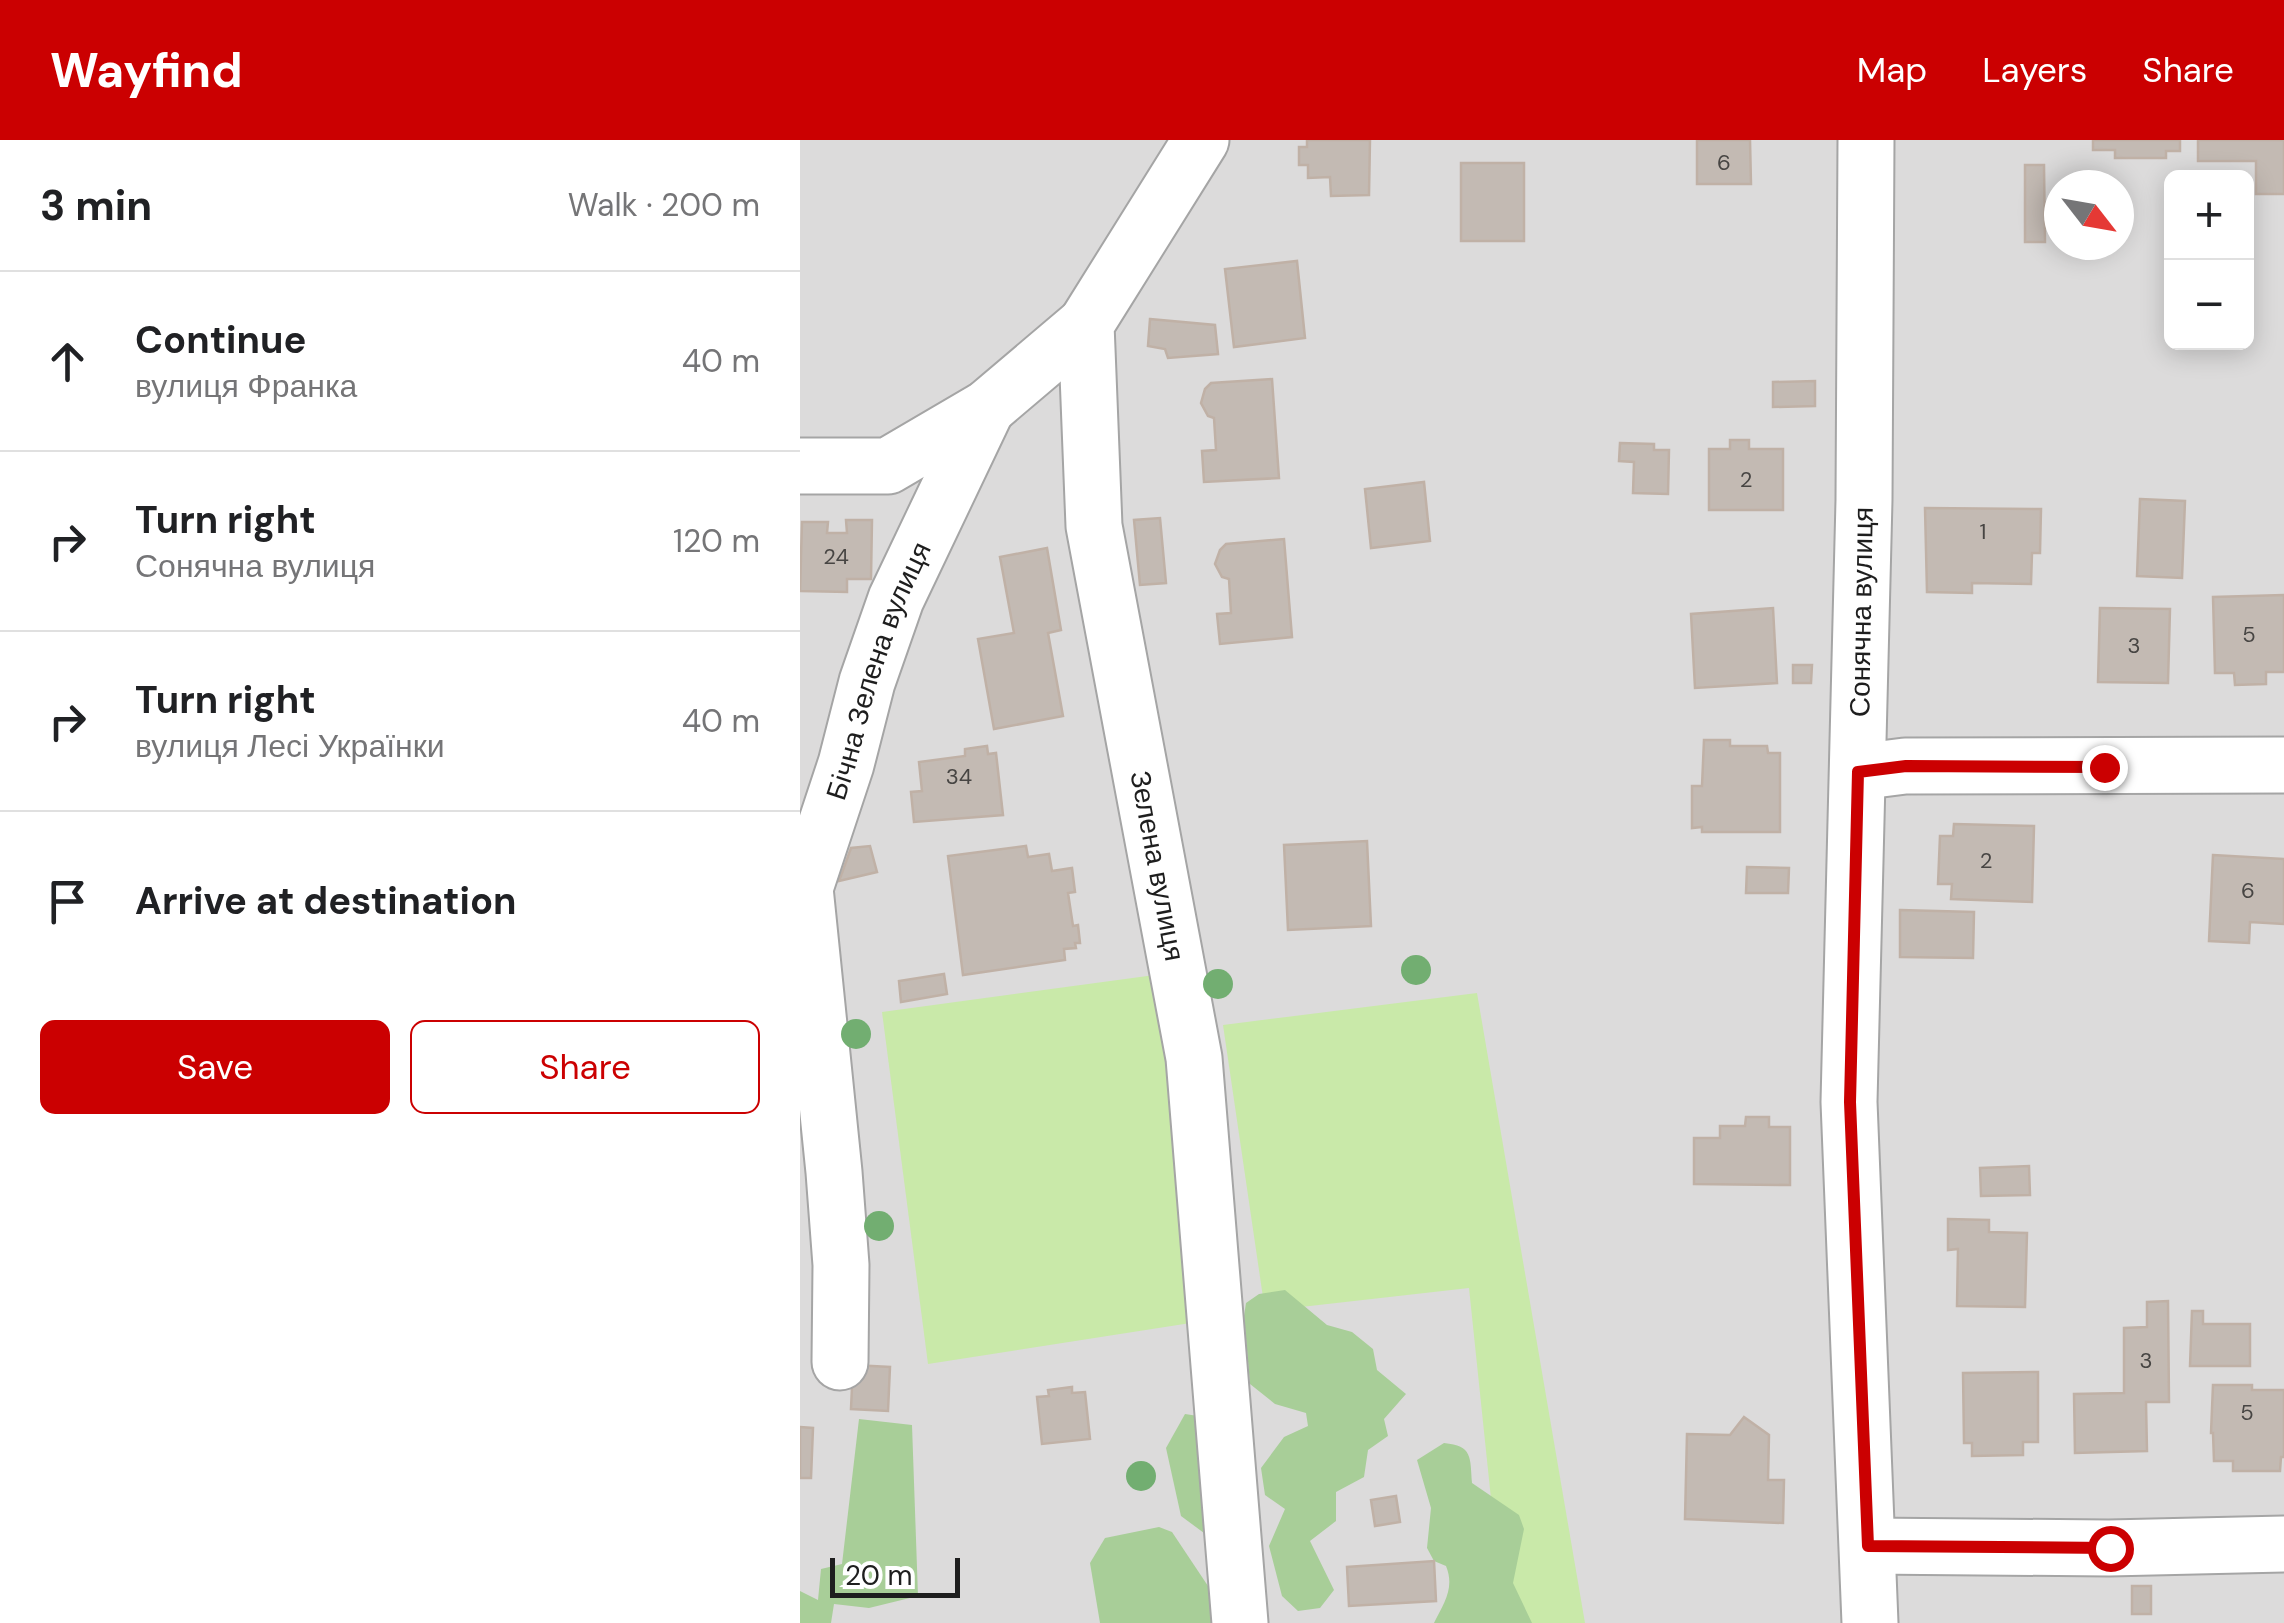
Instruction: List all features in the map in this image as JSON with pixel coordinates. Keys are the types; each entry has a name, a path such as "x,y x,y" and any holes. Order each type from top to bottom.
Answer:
{"street":[{"path":"800,466 888,466 988,408 1086,324 1201,140"},
{"name":"Сонячна вулиця","path":"1866,140 1864,520 1850,1102 1870,1623"},
{"name":"Зелена вулиця","path":"1086,324 1094,526 1194,1058 1240,1623"},
{"name":"Бічна Зелена вулиця","path":"840,1362 837,1209 802,889 846,764 867,682 896,598 988,408"},
{"path":"1858,772 1906,766 2284,765"},
{"path":"1868,1546 2110,1548 2284,1544"}],"shaded area":[{"path":"800,140 2284,140 2284,1623 800,1623"}],"green space":[{"path":"1162,974 1197,1322 928,1364 882,1012"},
{"path":"1477,993 1585,1623 1504,1623 1469,1288 1265,1311 1223,1025"},
{"path":"1285,1290 1327,1325 1352,1332 1373,1349 1377,1370 1406,1394 1384,1419 1388,1436 1368,1450 1364,1477 1336,1492 1336,1521 1310,1541 1334,1590 1320,1608 1298,1611 1282,1596 1269,1546 1285,1509 1265,1495 1261,1468 1284,1437 1308,1426 1306,1413 1275,1404 1250,1384 1244,1316 1246,1303 1259,1294"},
{"path":"1185,1414 1198,1416 1222,1497 1204,1533 1181,1516 1166,1448"},
{"path":"859,1419 912,1425 918,1596 869,1608 834,1604 831,1623 800,1623 800,1591 818,1600 821,1569 842,1564"},
{"path":"1444,1443 1465,1450 1472,1483 1519,1515 1524,1529 1513,1583 1532,1623 1434,1623 1449,1581 1446,1566 1434,1561 1427,1548 1431,1508 1417,1460"},
{"path":"1159,1527 1172,1532 1212,1592 1217,1623 1100,1623 1090,1563 1105,1538"}],"building":[{"path":"1307,140 1370,140 1369,195 1331,196 1330,177 1308,178 1308,165 1299,165 1299,147 1307,147"},
{"path":"1697,140 1750,140 1751,184 1697,184"},
{"path":"2093,140 2180,140 2180,151 2166,151 2166,158 2115,158 2115,150 2093,150"},
{"path":"2198,140 2284,140 2284,194 2256,194 2256,161 2198,161"},
{"path":"1461,163 1524,163 1524,241 1461,241"},
{"path":"2025,165 2044,165 2044,242 2025,242"},
{"path":"1297,261 1305,338 1234,347 1225,269"},
{"path":"1150,319 1215,325 1218,354 1168,358 1165,349 1148,346"},
{"path":"1272,379 1279,478 1204,482 1202,451 1216,450 1214,418 1208,416 1201,403 1205,389 1211,383"},
{"path":"1815,381 1815,406 1773,407 1773,382"},
{"path":"1730,440 1749,440 1749,449 1783,449 1783,510 1709,510 1709,449 1730,449"},
{"path":"1620,443 1654,444 1654,450 1669,450 1668,494 1633,493 1634,462 1619,461"},
{"path":"1424,482 1430,541 1371,548 1365,489"},
{"path":"2140,499 2185,501 2182,578 2137,576"},
{"path":"1925,508 2041,509 2040,553 2032,553 2031,584 1972,583 1972,593 1927,592"},
{"path":"1160,518 1166,583 1140,585 1134,520"},
{"path":"846,520 872,520 871,579 847,579 847,592 800,591 802,522 828,522 827,533 847,533"},
{"path":"1284,539 1292,637 1220,644 1217,614 1231,613 1229,579 1222,577 1215,564 1220,550 1226,544"},
{"path":"1047,548 1061,630 1048,633 1063,716 994,729 978,639 1014,633 1000,557"},
{"path":"2284,595 2284,672 2266,672 2266,684 2235,685 2234,673 2215,673 2213,597"},
{"path":"1773,608 1777,683 1695,688 1691,614"},
{"path":"2100,608 2170,609 2168,683 2098,682"},
{"path":"1793,665 1812,665 1811,683 1793,683"},
{"path":"1704,740 1730,740 1730,746 1767,746 1768,753 1780,753 1780,832 1702,832 1702,827 1692,828 1692,786 1702,786"},
{"path":"987,746 988,754 996,753 1003,815 914,822 911,792 922,791 919,762 965,756 965,749"},
{"path":"1954,824 2034,826 2032,902 1951,899 1952,884 1938,884 1940,836 1953,836"},
{"path":"1367,841 1371,926 1288,930 1284,845"},
{"path":"870,846 877,872 839,881 851,848"},
{"path":"1026,846 1028,857 1049,854 1052,871 1072,868 1075,892 1068,893 1080,943 1075,943 1076,948 1064,949 1065,960 963,975 948,856"},
{"path":"2213,855 2284,859 2284,924 2250,922 2249,943 2209,941"},
{"path":"1747,867 1789,868 1788,893 1746,893"},
{"path":"1900,910 1974,912 1973,958 1900,957"},
{"path":"944,974 947,994 901,1002 899,981"},
{"path":"1746,1117 1769,1117 1769,1127 1790,1127 1790,1185 1694,1184 1694,1138 1720,1138 1720,1126 1745,1126"},
{"path":"2029,1166 2030,1195 1981,1196 1980,1168"},
{"path":"1948,1219 1989,1220 1989,1232 2027,1233 2025,1307 1957,1306 1958,1249 1948,1250"},
{"path":"2168,1301 2169,1402 2146,1402 2147,1451 2075,1453 2074,1394 2124,1393 2124,1328 2147,1327 2147,1302"},
{"path":"2192,1311 2203,1311 2203,1324 2250,1324 2250,1366 2190,1366"},
{"path":"853,1365 890,1367 888,1411 851,1409"},
{"path":"2038,1372 2038,1442 2023,1442 2023,1455 1972,1456 1972,1443 1964,1443 1963,1373"},
{"path":"2213,1385 2284,1390 2284,1457 2280,1471 2233,1471 2233,1461 2214,1461"},
{"path":"1072,1387 1072,1393 1085,1392 1090,1439 1042,1444 1037,1397 1049,1396 1048,1390"},
{"path":"1744,1417 1769,1435 1768,1480 1784,1480 1783,1523 1685,1519 1687,1434 1730,1435"},
{"path":"800,1427 813,1428 811,1478 800,1478"},
{"path":"1396,1496 1400,1522 1375,1526 1371,1500"},
{"path":"1434,1561 1436,1601 1349,1606 1347,1567"},
{"path":"2132,1586 2151,1586 2151,1614 2132,1614"}],"route":[{"path":"2104,767 1906,766 1858,772 1850,1102 1868,1546 2110,1548"}]}
